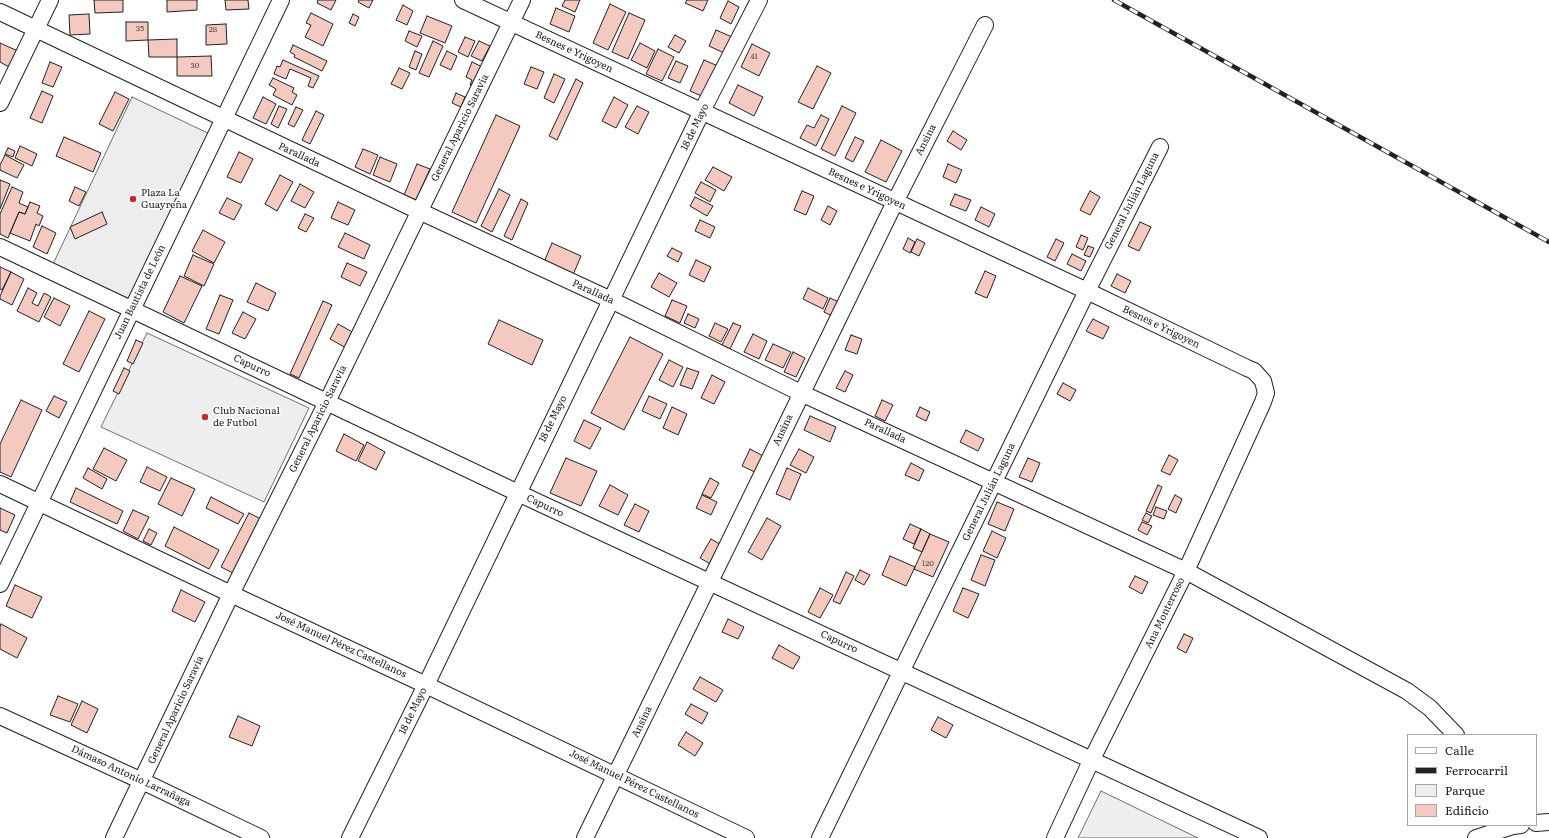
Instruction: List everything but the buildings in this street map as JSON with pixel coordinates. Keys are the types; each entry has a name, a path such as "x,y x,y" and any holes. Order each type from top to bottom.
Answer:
{"street":[{"path":"0,103 50,0"},
{"name":"Juan Bautista de León","path":"0,584 40,504 281,0"},
{"name":"Besnes e Yrigoyen","path":"463,0 1087,291 1254,371 1263,381 1265,386"},
{"name":"General Aparicio Saravia","path":"114,838 231,594 327,402 522,0"},
{"name":"18 de Mayo","path":"350,838 426,685 702,111 759,0"},
{"name":"Parallada","path":"0,12 419,211 611,300 801,393 1186,571 1407,691 1430,708 1455,734"},
{"name":"Ansina","path":"585,838 711,582 801,393 895,202 985,25"},
{"name":"General Julián Laguna","path":"820,838 1087,291 1160,147"},
{"name":"Capurro","path":"0,248 132,309 518,493 1259,838"},
{"name":"Ana Monterroso","path":"1055,838 1091,761 1186,571 1263,402 1266,393 1265,386"},
{"name":"José Manuel Pérez Castellanos","path":"0,484 746,838"},
{"name":"Dámaso Antonio Larrañaga","path":"0,716 142,781 261,838"},
{"path":"1537,823 1549,822"},
{"path":"1476,838 1512,826"}],"green space":[{"name":"Club Nacional de Futbol","path":"147,333 309,408 264,502 101,427"},
{"path":"1101,791 1198,838 1078,838"}],"shaded area":[{"name":"Plaza La Guayreña","path":"132,97 212,135 134,301 53,264"}],"railway":[{"path":"1114,0 1549,242"}],"place":[{"name":"Plaza La Guayreña","path":"133,199"},
{"name":"Club Nacional de Futbol","path":"205,417"}]}
